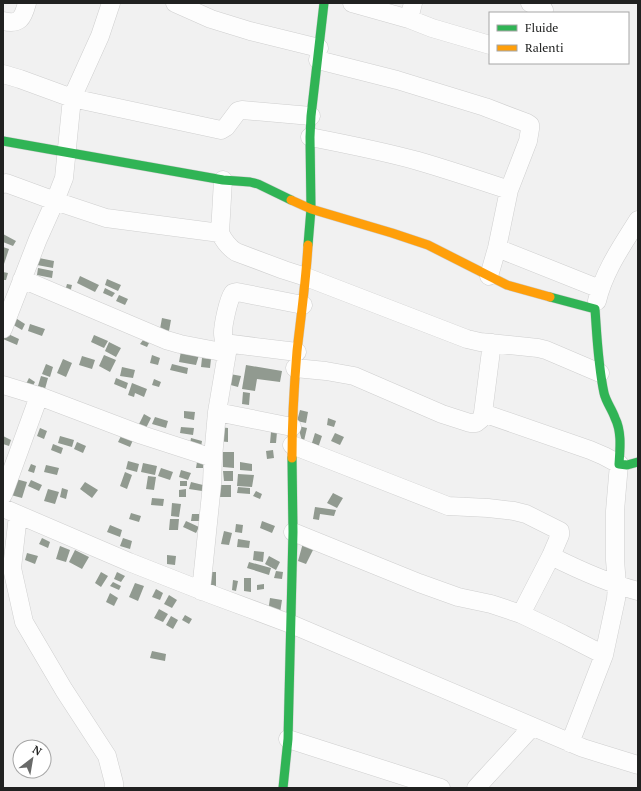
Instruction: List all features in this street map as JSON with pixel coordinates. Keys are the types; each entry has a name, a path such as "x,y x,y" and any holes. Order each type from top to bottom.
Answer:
{"street":[{"path":"3,21 17,21 21,18 25,13 27,3"},
{"path":"3,329 38,239 64,178 72,98 100,36 111,3"},
{"path":"174,3 211,19 397,80 485,107 529,124 530,129 528,142 509,190 497,248 489,276"},
{"path":"283,788 288,739 291,624 292,427 296,360 306,277 311,209 311,116 324,3"},
{"path":"352,3 411,11 432,28 489,45"},
{"path":"3,74 72,98 221,130 226,127 238,111 242,110 311,116"},
{"path":"310,137 365,148 416,161 462,174 509,190"},
{"path":"3,141 223,180 258,184 311,209 428,245 507,285 595,309"},
{"path":"223,180 220,233 225,243 236,252 306,277 467,339 546,350 600,373"},
{"path":"3,184 106,218 220,233"},
{"path":"570,743 604,654 616,599 617,585 615,560 615,511 620,447 617,421 605,399 600,373 595,309 600,289 606,274 636,229"},
{"path":"497,248 600,289"},
{"path":"22,279 166,340 180,344 226,348 296,360 354,376 442,414 470,423 476,423 481,419 483,413 492,343"},
{"path":"201,591 212,484 217,412 226,348 223,331 230,299 233,293 237,292 303,305"},
{"path":"3,385 39,396 142,435 213,458"},
{"path":"3,495 39,396"},
{"path":"217,412 292,427"},
{"path":"483,413 590,450 619,464 627,465 638,462"},
{"path":"292,445 448,506 514,511 526,514 560,531 560,535 551,556 521,614"},
{"path":"114,788 107,756 64,690 24,622 12,568 11,511 129,562 201,591 291,624 570,743 638,765"},
{"path":"292,532 419,583 521,614 604,654"},
{"path":"551,556 582,571 617,585 638,591"},
{"path":"476,788 532,727"},
{"path":"288,739 441,788"}],"building":[{"path":"3,234 16,241 13,246 3,242"},
{"path":"3,247 9,249 3,267"},
{"path":"39,258 54,261 53,268 37,265"},
{"path":"38,268 53,271 52,278 37,275"},
{"path":"3,272 8,273 6,280 3,280"},
{"path":"80,276 99,285 95,292 77,283"},
{"path":"107,279 121,285 118,291 105,285"},
{"path":"67,284 72,285 70,293 65,291"},
{"path":"105,288 115,293 112,297 103,293"},
{"path":"119,295 128,299 125,305 116,301"},
{"path":"14,317 25,324 22,330 10,323"},
{"path":"162,318 171,320 169,331 160,329"},
{"path":"30,324 45,329 42,336 28,331"},
{"path":"4,332 19,339 17,345 3,339"},
{"path":"94,335 108,341 104,348 91,342"},
{"path":"143,340 149,343 147,347 140,344"},
{"path":"109,342 121,348 116,357 105,351"},
{"path":"181,351 199,355 196,365 179,362"},
{"path":"104,355 116,360 110,372 99,366"},
{"path":"152,355 160,358 158,365 150,363"},
{"path":"82,356 95,360 92,369 79,365"},
{"path":"202,358 211,359 210,368 201,367"},
{"path":"63,359 72,363 66,377 57,373"},
{"path":"46,364 53,367 50,377 42,374"},
{"path":"172,364 188,368 187,374 170,370"},
{"path":"246,365 282,371 280,382 257,379 255,391 242,389"},
{"path":"122,367 135,370 133,378 120,376"},
{"path":"230,374 241,376 238,387 227,384"},
{"path":"41,376 48,378 45,389 38,386"},
{"path":"29,378 35,382 31,389 25,386"},
{"path":"116,378 128,383 126,389 114,384"},
{"path":"154,379 161,382 159,387 152,385"},
{"path":"132,383 147,389 144,397 135,393 134,397 128,395"},
{"path":"243,392 250,393 249,405 242,404"},
{"path":"300,410 308,412 306,423 297,421"},
{"path":"184,411 195,412 194,420 184,418"},
{"path":"144,414 151,418 146,428 139,424"},
{"path":"155,417 168,421 166,428 152,424"},
{"path":"328,418 336,421 334,427 327,425"},
{"path":"298,426 307,428 303,445"},
{"path":"181,427 194,428 193,435 180,433"},
{"path":"219,427 228,428 228,442 218,441"},
{"path":"40,428 47,431 44,439 37,436"},
{"path":"271,432 277,432 276,443 270,443"},
{"path":"315,433 322,436 318,448 311,446"},
{"path":"335,433 344,437 340,445 331,441"},
{"path":"3,436 11,440 9,446 3,444"},
{"path":"60,436 74,440 72,447 58,443"},
{"path":"121,436 133,440 130,447 118,442"},
{"path":"191,438 202,441 201,447 190,444"},
{"path":"77,442 86,446 83,453 74,449"},
{"path":"53,444 63,448 61,454 51,450"},
{"path":"273,450 274,458 267,459 266,451"},
{"path":"223,452 234,452 234,468 223,467"},
{"path":"128,461 139,464 137,472 126,469"},
{"path":"197,462 204,462 203,468 196,468"},
{"path":"240,462 252,464 252,471 240,470"},
{"path":"143,463 157,466 155,475 141,472"},
{"path":"31,464 36,466 34,473 28,471"},
{"path":"46,465 59,468 57,475 44,472"},
{"path":"161,468 173,472 170,480 158,476"},
{"path":"181,470 191,473 188,480 179,477"},
{"path":"223,471 233,471 233,481 224,481"},
{"path":"125,472 132,475 127,489 120,486"},
{"path":"238,474 254,475 252,487 237,486"},
{"path":"148,476 156,477 154,490 146,489"},
{"path":"16,479 27,482 22,498 11,495"},
{"path":"31,480 42,485 39,491 28,486"},
{"path":"180,481 187,481 187,486 180,486"},
{"path":"85,482 98,490 92,498 80,489"},
{"path":"191,482 203,485 202,491 189,489"},
{"path":"217,485 231,485 231,497 217,497"},
{"path":"238,487 250,488 250,494 237,493"},
{"path":"62,488 68,490 66,499 60,497"},
{"path":"48,489 59,492 55,504 44,501"},
{"path":"186,489 186,497 179,497 179,490"},
{"path":"256,491 262,494 260,499 253,496"},
{"path":"333,493 343,498 337,508 327,503"},
{"path":"152,498 164,499 163,506 151,505"},
{"path":"172,503 181,504 179,517 171,516"},
{"path":"315,507 336,510 334,516 320,514 319,520 313,519"},
{"path":"131,513 141,516 139,522 129,519"},
{"path":"192,514 199,514 199,521 191,521"},
{"path":"170,519 179,519 178,530 169,530"},
{"path":"186,521 199,527 196,533 183,527"},
{"path":"262,521 275,526 272,533 260,528"},
{"path":"236,524 243,525 242,533 235,532"},
{"path":"110,525 122,530 120,537 107,532"},
{"path":"224,531 232,533 229,545 221,544"},
{"path":"42,538 50,542 48,548 39,544"},
{"path":"123,538 132,541 130,549 120,546"},
{"path":"238,539 250,541 249,548 237,547"},
{"path":"303,543 314,548 306,564 298,561"},
{"path":"60,546 70,550 66,562 56,559"},
{"path":"75,550 89,557 82,569 69,562"},
{"path":"254,551 264,552 263,562 253,560"},
{"path":"27,553 38,556 35,564 25,560"},
{"path":"167,555 176,556 175,565 167,564"},
{"path":"269,556 280,562 276,570 265,564"},
{"path":"249,562 271,568 269,575 247,568"},
{"path":"276,571 283,572 282,579 274,578"},
{"path":"101,572 108,576 101,587 95,583"},
{"path":"117,572 125,576 121,582 114,579"},
{"path":"208,572 216,572 216,587 209,587"},
{"path":"244,578 251,578 251,592 244,591"},
{"path":"233,580 238,581 236,591 232,590"},
{"path":"113,582 121,586 119,590 110,586"},
{"path":"135,583 144,586 138,601 129,597"},
{"path":"264,584 264,589 257,590 257,585"},
{"path":"156,589 163,593 160,600 152,597"},
{"path":"110,593 118,598 114,606 106,602"},
{"path":"169,595 177,600 172,608 164,604"},
{"path":"270,598 282,600 280,613 268,612"},
{"path":"159,609 168,614 163,622 154,618"},
{"path":"185,615 192,619 189,624 182,620"},
{"path":"171,616 178,620 173,629 166,625"},
{"path":"152,651 166,654 165,661 150,658"}],"traffic: fast":[{"path":"308,245 311,209 311,116 324,3"},
{"path":"3,141 223,180 250,182 258,184 291,200"},
{"path":"550,297 595,309 599,362 604,393 619,429 619,464 627,465 638,462"},
{"path":"283,788 288,739 293,532 292,458"}],"traffic: slow":[{"path":"291,200 311,209 428,245 507,285 550,297"},
{"path":"292,458 296,364 308,245"}]}
